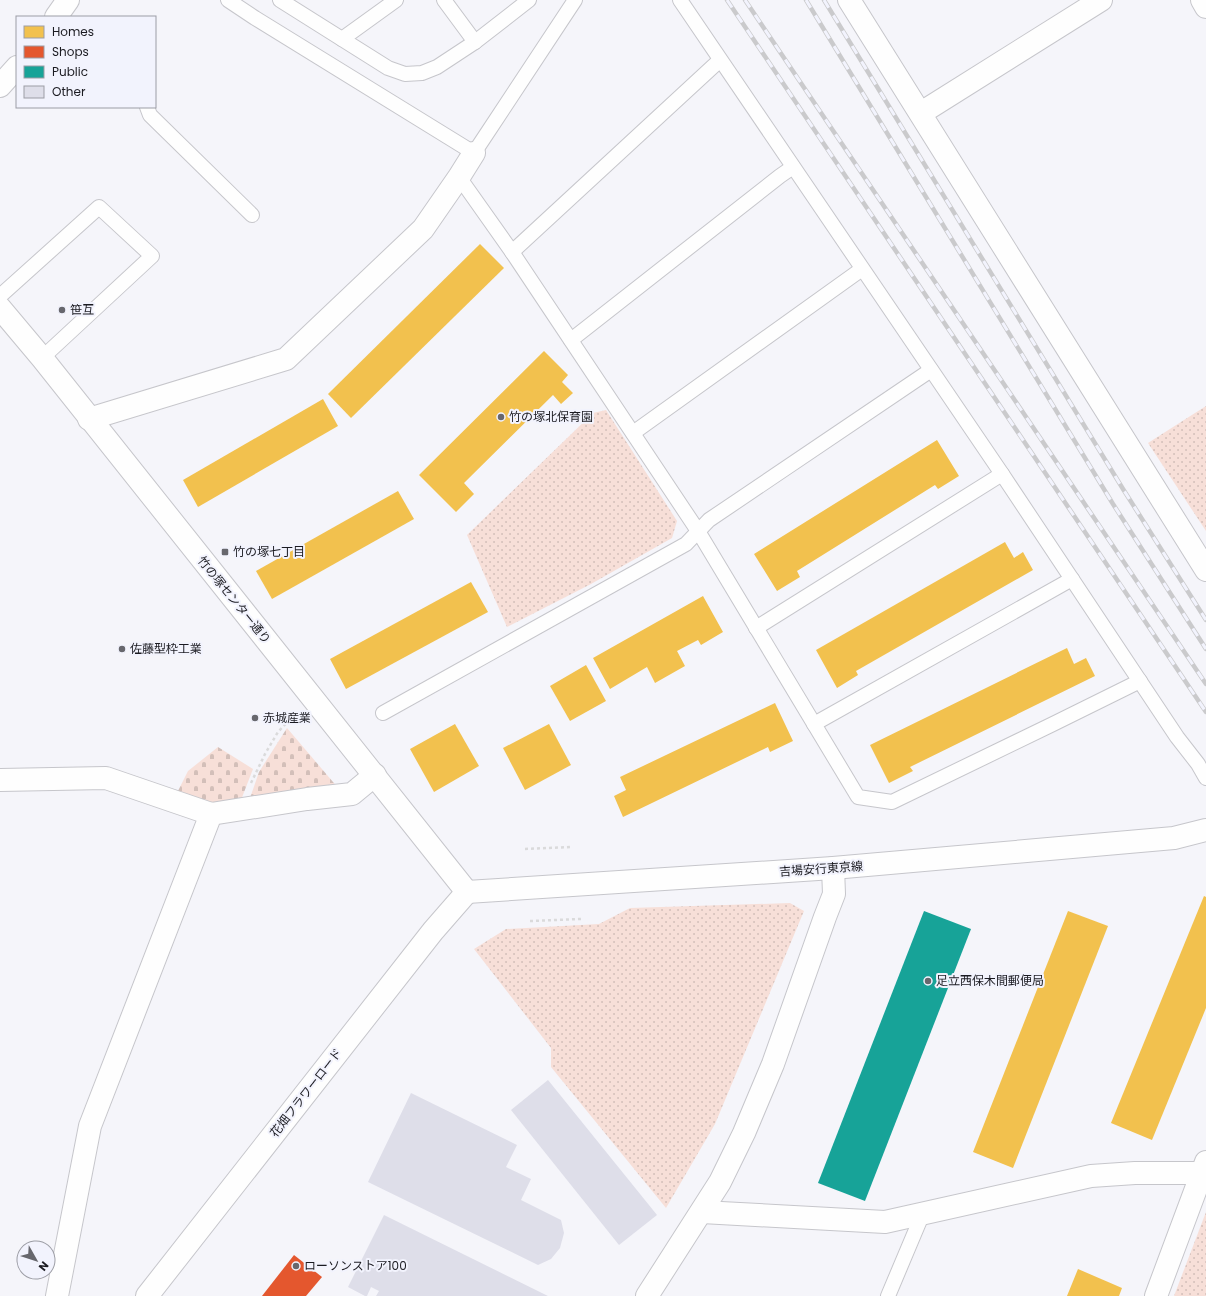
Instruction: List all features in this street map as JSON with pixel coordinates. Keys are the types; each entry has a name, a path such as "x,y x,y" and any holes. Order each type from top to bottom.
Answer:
{"street":[{"path":"57,16 68,0"},
{"path":"849,0 1206,570"},
{"path":"921,113 1101,0"},
{"path":"1202,0 1206,7"},
{"path":"0,86 16,68"},
{"path":"89,419 286,359 423,230 474,154"},
{"name":"竹の塚センター通り","path":"0,308 42,358 89,419 467,892"},
{"path":"0,780 106,778 211,814 307,799 352,794 375,775"},
{"path":"57,1296 90,1126 211,814"},
{"name":"吉場安行東京線","path":"1174,838 1206,830"},
{"name":"吉場安行東京線","path":"467,892 834,868 1174,838 1206,840"},
{"path":"647,1296 702,1212 720,1182 741,1140 773,1064 834,894 834,868"},
{"name":"花畑フラワーロード","path":"147,1296 433,931 467,892"},
{"path":"702,1212 885,1222 1091,1176 1204,1167 1156,1296"}],"lane":[{"path":"228,0 474,154 575,0"},
{"path":"280,0 388,68 405,74 422,73 437,67 474,42 529,0"},
{"path":"342,39 396,0"},
{"path":"444,0 474,42"},
{"path":"680,0 1002,474 1206,778"},
{"path":"512,252 720,60"},
{"path":"147,108 150,115 252,215"},
{"path":"571,340 793,167"},
{"path":"460,177 512,252 698,531 858,797 892,802 1140,681"},
{"path":"0,296 99,207 152,256 42,358"},
{"path":"633,433 862,269"},
{"path":"383,713 686,544 709,520 931,370"},
{"path":"756,628 1002,474"},
{"path":"814,724 1072,579"},
{"path":"888,1296 923,1213"}],"path":[{"path":"247,809 247,796 253,778 278,732 293,716"},
{"path":"525,849 571,847"},
{"path":"530,921 581,919"}],"green space":[{"path":"1206,406 1206,531 1148,443"},
{"path":"606,410 677,521 672,538 591,584 507,627 467,535 593,413"},
{"path":"287,728 339,789 250,798 259,772"},
{"path":"218,747 253,769 241,800 209,803 178,791 188,771"},
{"path":"790,903 804,911 715,1124 666,1208 551,1067 551,1048 474,949 506,929 599,924 630,908"},
{"path":"1206,1212 1206,1296 1174,1296"}],"building: Homes":[{"path":"480,244 504,268 351,418 328,394"},
{"path":"544,351 568,375 562,382 573,393 561,404 553,395 464,483 474,494 456,512 419,475"},
{"path":"323,399 338,426 198,507 183,480"},
{"path":"937,440 959,476 938,489 935,485 797,571 800,577 777,591 754,554"},
{"path":"398,491 414,519 272,599 256,571"},
{"path":"1005,542 1014,558 1023,552 1033,570 856,671 858,675 837,688 816,650"},
{"path":"471,582 488,612 346,689 330,659"},
{"path":"703,596 723,632 701,645 698,640 677,651 685,666 655,683 647,667 610,689 593,658"},
{"path":"1067,648 1074,664 1086,658 1095,676 910,767 913,771 889,783 870,745"},
{"path":"586,665 606,701 570,721 550,686"},
{"path":"775,703 793,741 770,752 768,747 623,817 614,796 626,790 620,777"},
{"path":"455,724 479,766 434,792 410,749"},
{"path":"549,724 571,765 525,790 503,748"},
{"path":"1204,896 1206,897 1206,1008 1152,1140 1111,1123"},
{"path":"1068,911 1108,926 1013,1168 973,1152"},
{"path":"1078,1269 1122,1288 1119,1296 1067,1296"}],"building: Shops":[{"name":"ローソンストア100","path":"294,1255 322,1277 306,1296 262,1296"}],"building: Public":[{"path":"924,911 971,929 865,1201 818,1183"}],"building: Other":[{"path":"548,1080 657,1215 619,1245 511,1110"},
{"path":"411,1093 517,1145 506,1167 531,1179 521,1200 561,1220 564,1233 560,1248 551,1259 538,1265 368,1182"},
{"path":"384,1215 548,1296 376,1296 379,1291 371,1287 367,1296 365,1296 348,1287"}],"railway":[{"path":"727,0 1206,712"},
{"path":"745,0 1206,684"},
{"path":"806,0 1113,504 1206,649"},
{"path":"824,0 1123,489 1206,620"}],"place":[{"name":"笹互","path":"62,310"},
{"name":"竹の塚北保育園","path":"501,417"},
{"name":"竹の塚七丁目","path":"225,552"},
{"name":"佐藤型枠工業","path":"122,649"},
{"name":"赤城産業","path":"255,718"},
{"name":"足立西保木間郵便局","path":"928,981"},
{"name":"ローソンストア100","path":"296,1266"}]}
